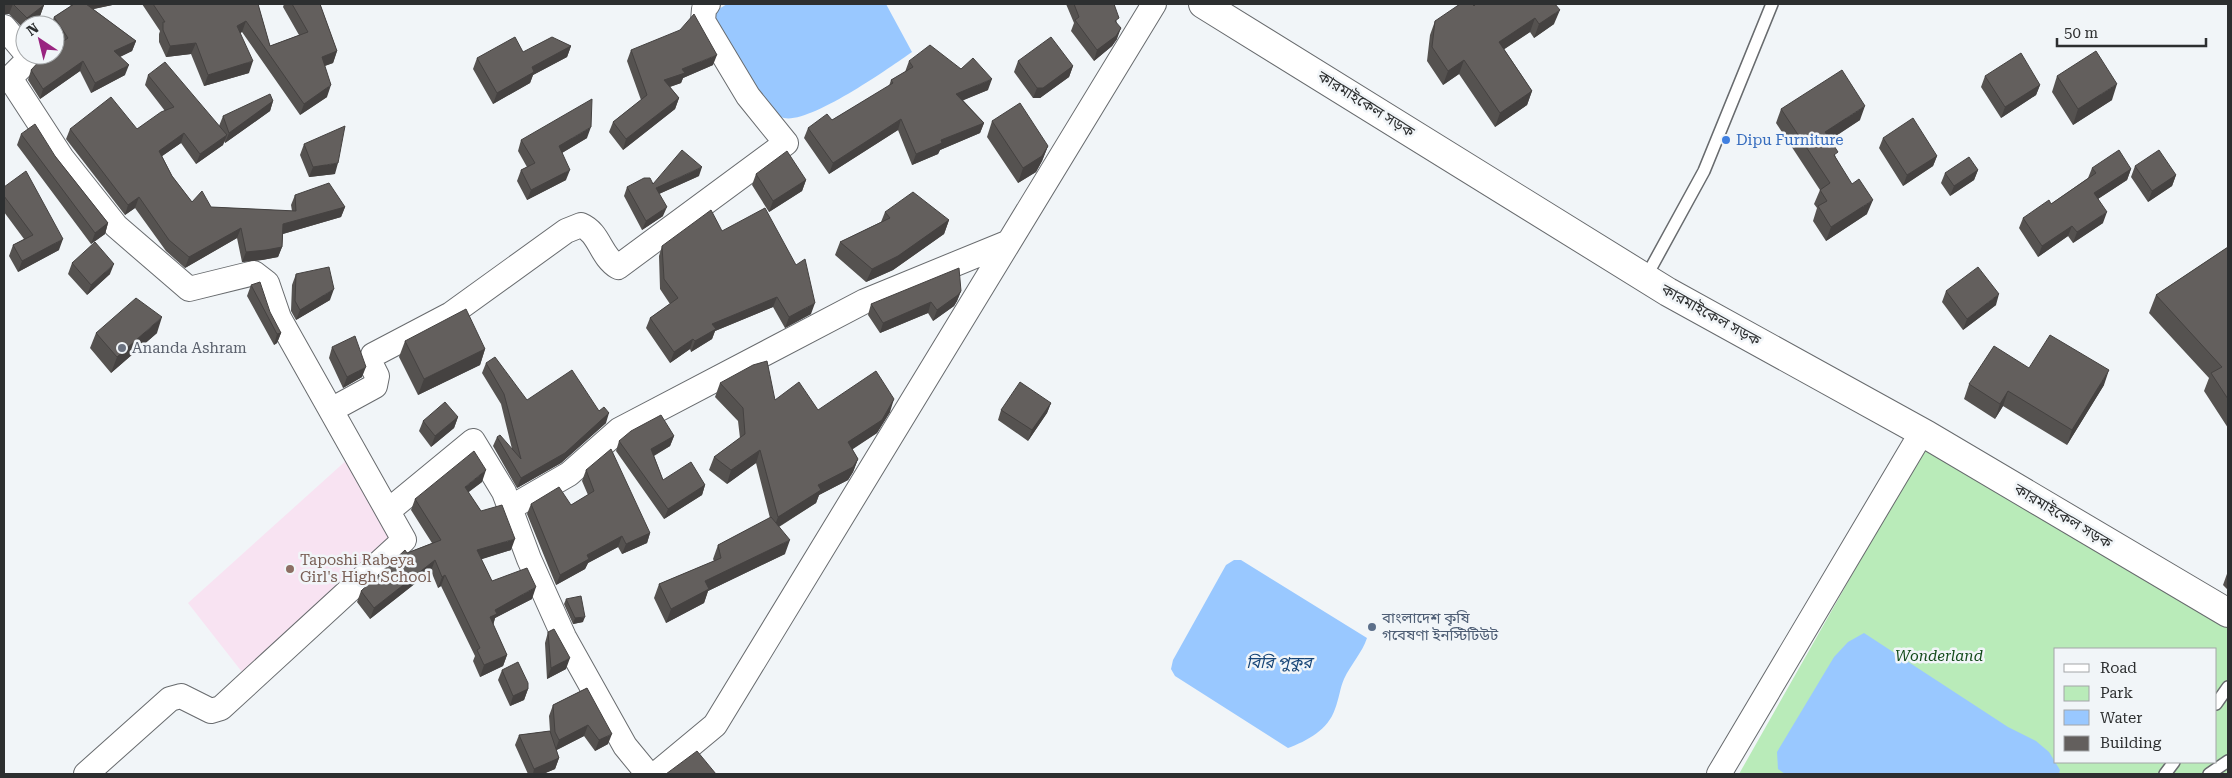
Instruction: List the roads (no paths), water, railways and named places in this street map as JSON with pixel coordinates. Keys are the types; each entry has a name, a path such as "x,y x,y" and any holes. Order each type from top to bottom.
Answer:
{"street":[{"path":"331,410 375,386 377,376 371,364 373,355 451,314 566,231 581,225 591,229 608,261 618,267 786,143 748,96 703,21 704,9 708,4"},
{"path":"656,774 716,725 1154,4"},
{"name":"কারমাইকেল সড়ক","path":"1203,4 1646,278 1922,432 2228,613"},
{"path":"4,27 15,40"},
{"path":"23,65 10,78 62,158 116,226 189,289 254,273 267,283 279,318 404,540 221,708 211,711 181,696 170,699 86,774"},
{"path":"510,508 569,474 619,430 865,302 1010,242"},
{"path":"1719,774 1922,432"},
{"path":"388,511 473,441 504,492 529,559 564,637 625,746 648,774"}],"lane":[{"path":"1646,278 1704,171 1772,4"},
{"path":"2217,703 2228,687"},
{"path":"2209,774 2228,761"},
{"path":"2164,774 2173,763"}],"water":[{"path":"727,4 886,4 912,52 830,104 796,118 784,118 770,112 714,30 714,12"},
{"name":"বিরি পুকুর","path":"1234,560 1241,560 1367,638 1344,679 1335,709 1327,723 1316,734 1288,748 1175,676 1171,669 1173,660 1226,565"},
{"path":"1864,633 2008,727 2036,741 2049,752 2060,770 2059,774 1785,774 1778,769 1777,752 1834,657 1848,642"}],"place":[{"name":"Dipu Furniture","path":"1726,140"},
{"name":"Ananda Ashram","path":"122,348"},
{"name":"Taposhi Rabeya Girl's High School","path":"290,569"},
{"name":"বাংলাদেশ কৃষি গবেষণা ইনস্টিটিউট","path":"1372,627"}],"park label":[{"name":"Wonderland","path":"1939,656"}]}
